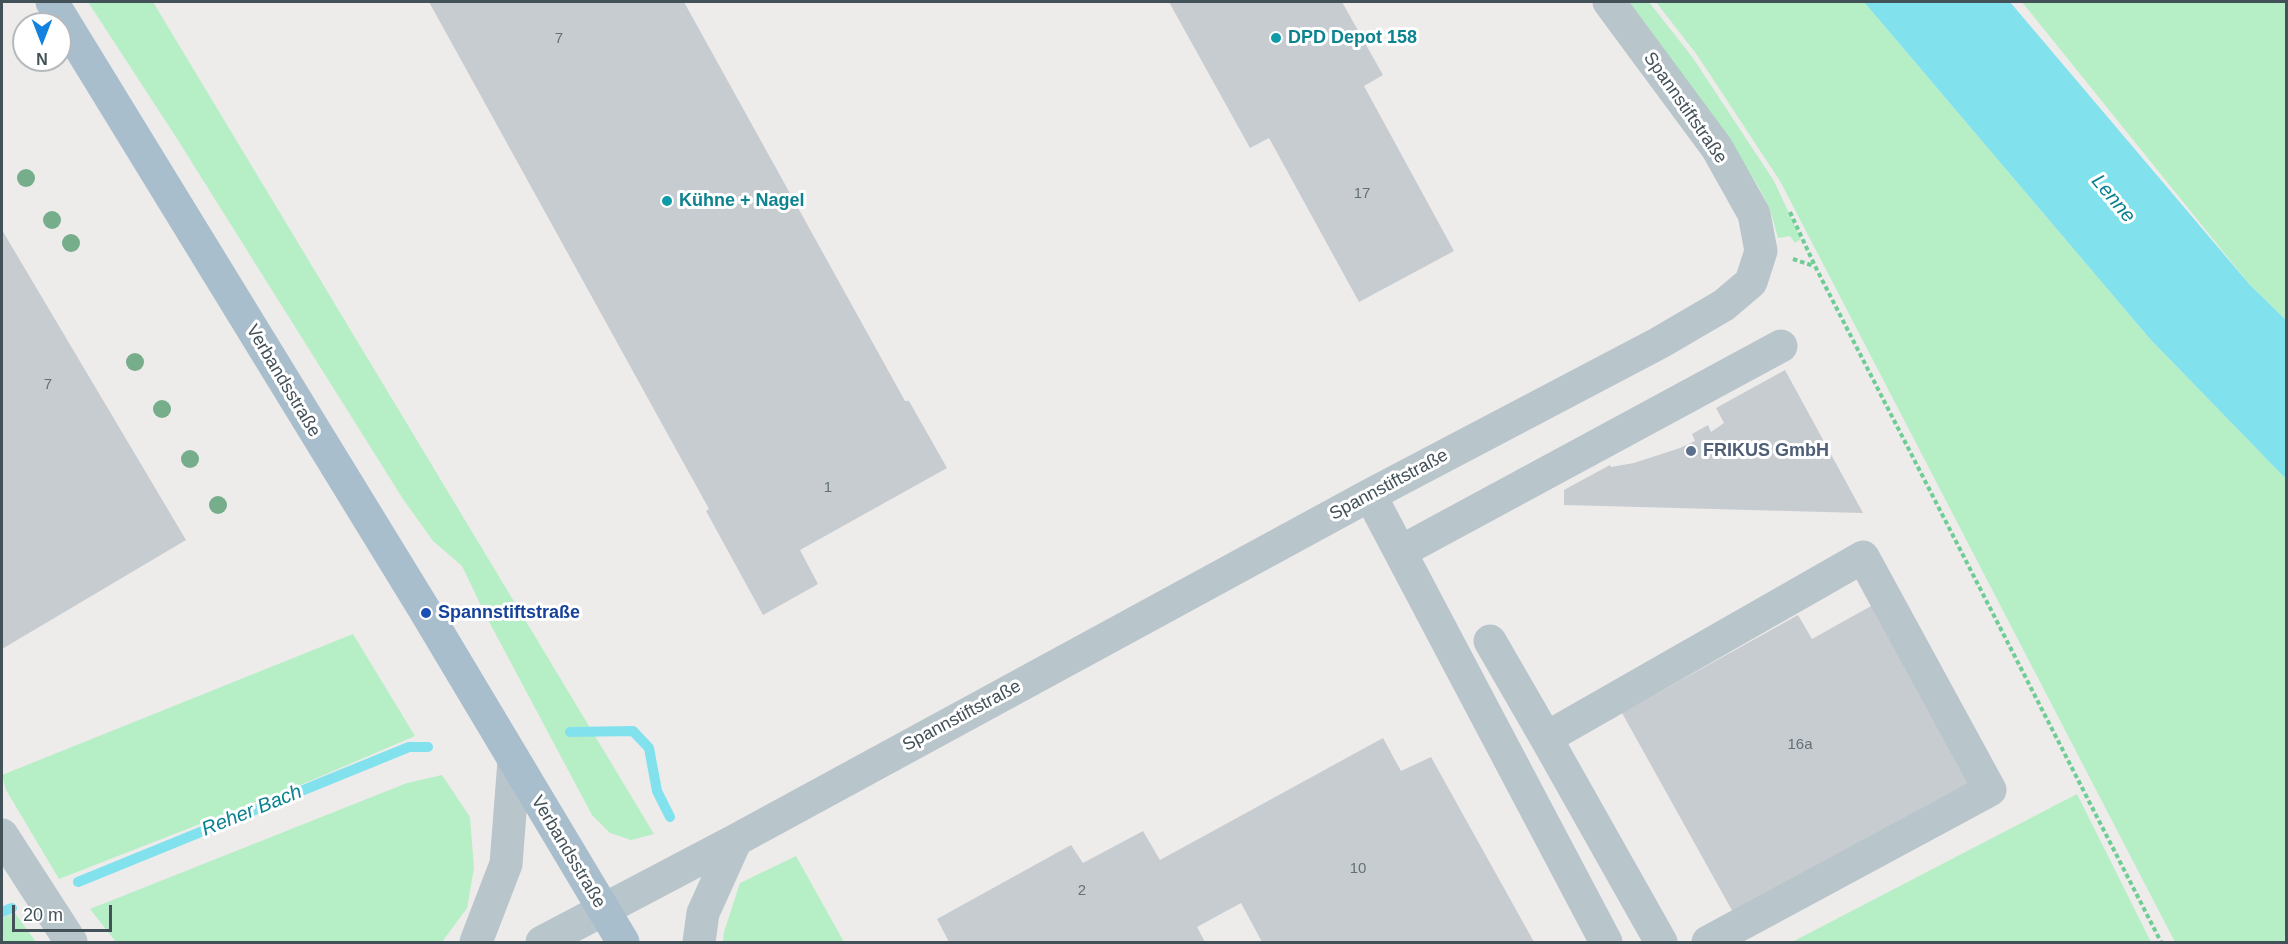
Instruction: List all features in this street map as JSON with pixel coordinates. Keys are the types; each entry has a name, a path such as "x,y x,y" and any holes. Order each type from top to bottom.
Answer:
{"main road":[{"name":"Verbandsstraße","path":"52,2 424,609 622,942"}],"street":[{"name":"Spannstiftstraße","path":"542,942 736,840 1370,495 1659,343 1724,305 1751,282 1761,251 1754,214 1717,148 1609,2"},
{"path":"1400,552 1781,346"},
{"path":"1370,495 1606,942"},
{"path":"1546,738 1863,558 1990,790 1708,942"},
{"path":"1490,641 1661,942"},
{"name":"Verbandsstraße","path":"476,942 506,864 514,761"},
{"path":"2,835 71,942"},
{"path":"699,942 703,913 736,840"},
{"path":"1568,870 1607,848"}],"path":[{"path":"1786,202 1815,266 2161,942"}],"green space":[{"path":"88,2 153,2 654,834 631,840 610,833 592,815 486,616 462,566 433,541 403,499 174,134"},
{"path":"1629,2 1649,2 1693,58 1774,181 1801,239 1795,243 1790,236 1778,238 1770,209 1728,138"},
{"path":"1656,2 1864,2 2150,339 2286,479 2286,942 2175,942 1780,181 1697,55"},
{"path":"2022,2 2286,2 2286,320 2250,285"},
{"path":"353,634 415,736 310,781 59,879 6,790 2,775"},
{"path":"442,775 470,817 474,868 467,908 442,942 116,942 90,909 407,783"},
{"path":"2077,794 2151,942 1792,942"},
{"path":"796,856 844,942 723,942 724,932 740,883"},
{"path":"15,913 36,942 2,942 2,918"}],"water":[{"name":"Lenne","path":"1864,2 2010,2 2250,285 2286,320 2286,479 2150,339"}],"building":[{"name":"Kühne + Nagel","path":"429,2 684,2 905,401 909,401 947,468 800,550 818,584 763,615 706,511 709,509"},
{"path":"1169,2 1342,2 1383,75 1364,86 1454,251 1359,302 1269,138 1250,148"},
{"path":"2,230 186,540 2,649"},
{"path":"1785,370 1863,513 1564,505 1564,490 1610,465 1611,467 1634,463 1680,448 1695,441 1692,434 1708,425 1711,432 1724,423 1716,408"},
{"path":"1880,601 1979,778 1734,914 1622,713 1798,615 1812,639"},
{"path":"1383,738 1401,771 1431,757 1534,942 1262,942 1241,903 1197,927 1205,942 949,942 937,919 1071,845 1083,863 1143,831 1160,860"}],"waterway":[{"name":"Reher Bach","path":"570,732 633,731 649,748 657,791 670,817"},
{"name":"Reher Bach","path":"78,882 409,747 428,747"},
{"name":"Reher Bach","path":"2,912 12,908"}],"place":[{"name":"DPD Depot 158","path":"1276,38"},
{"name":"Kühne + Nagel","path":"667,201"},
{"name":"FRIKUS GmbH","path":"1691,451"},
{"name":"Spannstiftstraße","path":"426,613"}]}
